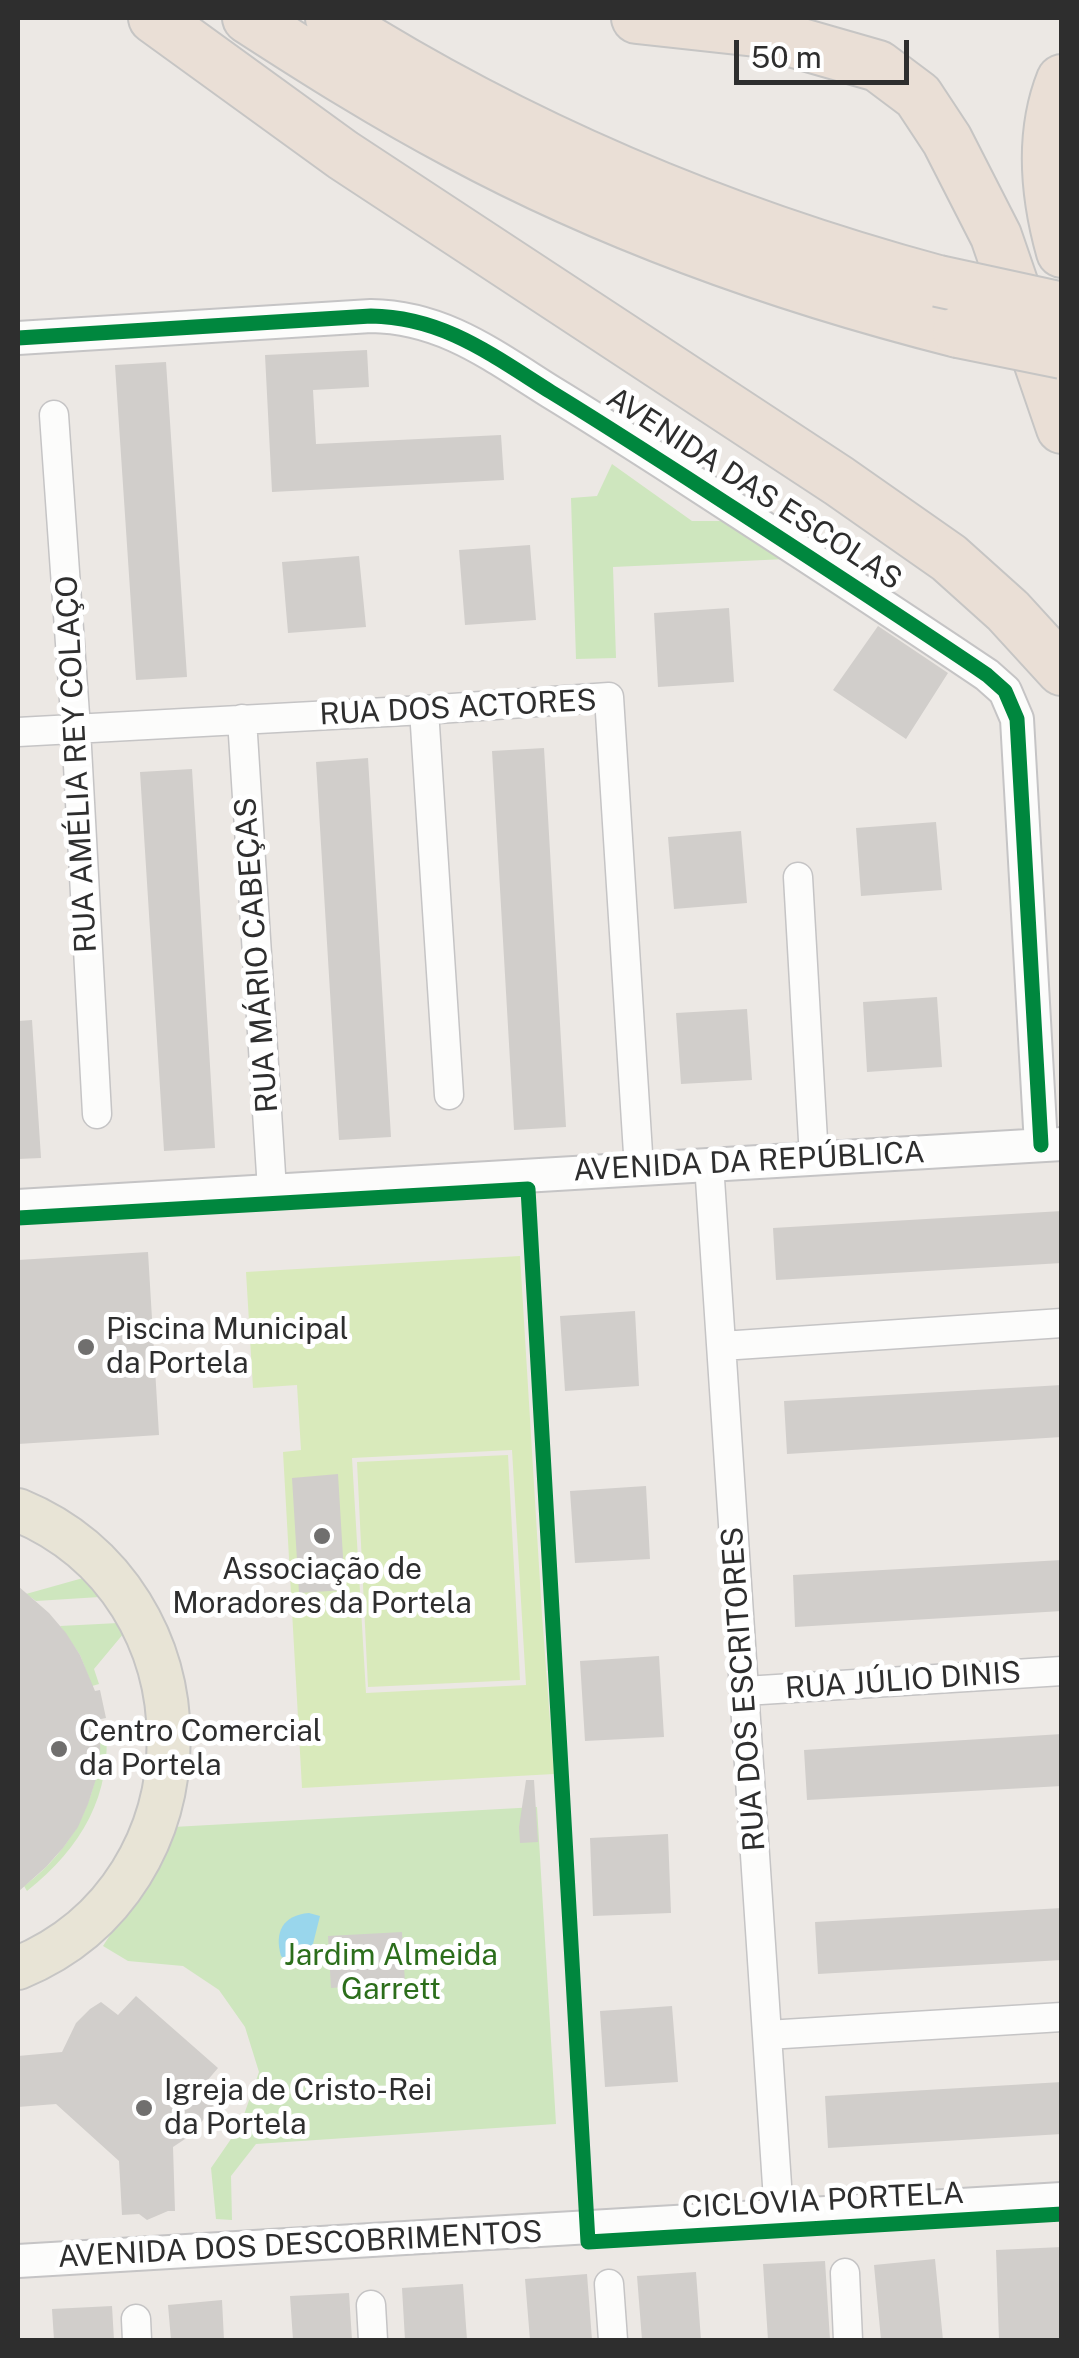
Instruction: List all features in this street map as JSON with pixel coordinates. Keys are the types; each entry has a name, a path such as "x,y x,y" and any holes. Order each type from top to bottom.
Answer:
{"highway":[{"path":"248,18 411,119 580,204 723,262 860,306 1062,354"},
{"path":"332,18 487,108 602,163 723,213 938,281 1062,308"},
{"path":"379,18 487,108"},
{"path":"637,18 756,31 878,66 918,96 946,140 996,236 1062,428"},
{"path":"786,18 836,54"},
{"path":"170,29 400,148 580,204"},
{"path":"170,29 343,154 839,481 949,558 1008,611 1062,670"},
{"path":"1062,80 1048,130 1047,173 1062,252"}],"main road":[{"path":"18,1510 74,1543 117,1586 134,1610 159,1665 166,1695 170,1754 154,1827 117,1892 74,1935 18,1968"}],"street":[{"name":"AVENIDA DAS ESCOLAS","path":"18,338 371,316 410,319 439,328 487,352 588,414 987,676 1004,691 1017,720 1051,1144"},
{"name":"RUA AMÉLIA REY COLAÇO","path":"54,414 97,1114"},
{"name":"RUA DOS ACTORES","path":"18,732 610,697 639,1168"},
{"path":"424,710 449,1095"},
{"name":"RUA MÁRIO CABEÇAS","path":"242,720 272,1190"},
{"path":"798,876 814,1158"},
{"name":"AVENIDA DA REPÚBLICA","path":"18,1206 1051,1144"},
{"name":"RUA DOS ESCRITORES","path":"710,1164 779,2214"},
{"path":"722,1346 1062,1323"},
{"name":"RUA JÚLIO DINIS","path":"745,1692 1062,1672"},
{"path":"767,2035 1062,2017"},
{"name":"AVENIDA DOS DESCOBRIMENTOS","path":"18,2261 1062,2199"},
{"path":"845,2273 848,2340"},
{"path":"609,2284 613,2340"},
{"path":"371,2305 373,2340"}],"green space":[{"path":"612,464 692,521 724,521 786,559 613,567 616,658 576,659 571,498 597,496"},
{"name":"Associação de Moradores da Portela","path":"520,1256 554,1774 302,1788 283,1452 301,1450 297,1385 253,1388 246,1272","holes":["512,1450 526,1685 366,1693 352,1458"]},
{"path":"508,1455 520,1680 368,1687 357,1462"},
{"path":"83,1578 100,1597 36,1601 26,1594"},
{"path":"118,1623 124,1633 94,1669 99,1684 92,1686 80,1655 60,1626"},
{"path":"106,1724 104,1774 89,1818 63,1856 27,1891 24,1886 58,1854 83,1815 97,1772 100,1725"},
{"name":"Jardim Almeida Garrett","path":"537,1807 556,2124 256,2144 231,2176 232,2220 216,2219 211,2168 240,2126 259,2072 245,2027 219,1990 183,1966 128,1961 103,1946 155,1875 173,1827"}],"water":[{"path":"309,1913 320,1916 307,1968 303,1968 281,1956 279,1939 287,1921"}],"building":[{"path":"367,350 369,387 313,390 316,444 501,435 504,480 272,492 265,355"},
{"path":"166,362 187,677 136,680 115,365"},
{"path":"530,545 536,620 465,625 459,550"},
{"path":"359,556 366,627 288,633 282,562"},
{"path":"729,608 734,682 658,687 654,613"},
{"path":"878,626 948,673 906,739 833,690"},
{"path":"544,748 566,1127 514,1130 492,751"},
{"path":"368,758 391,1137 339,1140 316,762"},
{"path":"192,769 215,1148 164,1151 140,772"},
{"path":"936,822 942,890 861,896 856,828"},
{"path":"741,831 747,903 674,909 668,837"},
{"path":"937,997 942,1067 867,1072 863,1002"},
{"path":"747,1009 752,1080 681,1084 676,1013"},
{"path":"32,1020 41,1158 18,1159 18,1021"},
{"path":"1062,1211 1062,1263 776,1280 773,1228"},
{"name":"Piscina Municipal da Portela","path":"148,1252 159,1435 18,1444 18,1260"},
{"path":"635,1311 639,1386 565,1391 560,1316"},
{"path":"1062,1385 1062,1437 787,1454 784,1401"},
{"path":"338,1474 345,1590 299,1593 292,1478"},
{"path":"646,1486 650,1559 575,1563 570,1491"},
{"path":"1062,1560 1062,1611 795,1627 793,1575"},
{"name":"Centro Comercial da Portela","path":"18,1586 66,1633 95,1691 100,1690 106,1718 101,1719 96,1779 78,1827 46,1867 18,1892"},
{"path":"659,1656 664,1737 585,1741 580,1661"},
{"path":"1062,1734 1062,1786 807,1800 804,1750"},
{"path":"526,1780 534,1780 538,1842 520,1843 519,1827"},
{"path":"668,1834 671,1913 593,1916 590,1838"},
{"path":"1062,1908 1062,1960 818,1974 815,1922"},
{"path":"402,1932 405,1983 331,1988 328,1936"},
{"name":"Igreja de Cristo-Rei da Portela","path":"136,1996 218,2068 200,2089 215,2101 211,2110 191,2135 173,2147 175,2211 147,2220 139,2214 122,2215 119,2161 56,2104 18,2107 18,2056 62,2052 76,2023 90,2009 101,2002 118,2015"},
{"path":"672,2006 678,2082 605,2087 600,2011"},
{"path":"1062,2082 1062,2134 828,2148 825,2096"},
{"path":"1062,2247 1062,2340 999,2340 996,2250"},
{"path":"935,2259 943,2340 881,2340 874,2265"},
{"path":"825,2261 830,2340 768,2340 763,2264"},
{"path":"696,2272 701,2340 642,2340 637,2276"},
{"path":"587,2274 592,2340 530,2340 525,2279"},
{"path":"463,2284 467,2340 405,2340 402,2288"},
{"path":"349,2293 352,2340 293,2340 290,2296"},
{"path":"222,2300 224,2340 171,2340 168,2305"},
{"path":"112,2306 114,2340 54,2340 52,2309"}],"cycle path":[{"path":"18,338 371,316 421,323 487,352 987,675 1005,691 1017,719 1041,1145"},
{"name":"CICLOVIA PORTELA","path":"18,1218 528,1189 588,2242 1062,2214"}],"place":[{"name":"Piscina Municipal da Portela","path":"86,1347"},
{"name":"Associação de Moradores da Portela","path":"322,1536"},
{"name":"Centro Comercial da Portela","path":"59,1749"},
{"name":"Igreja de Cristo-Rei da Portela","path":"144,2108"}]}
